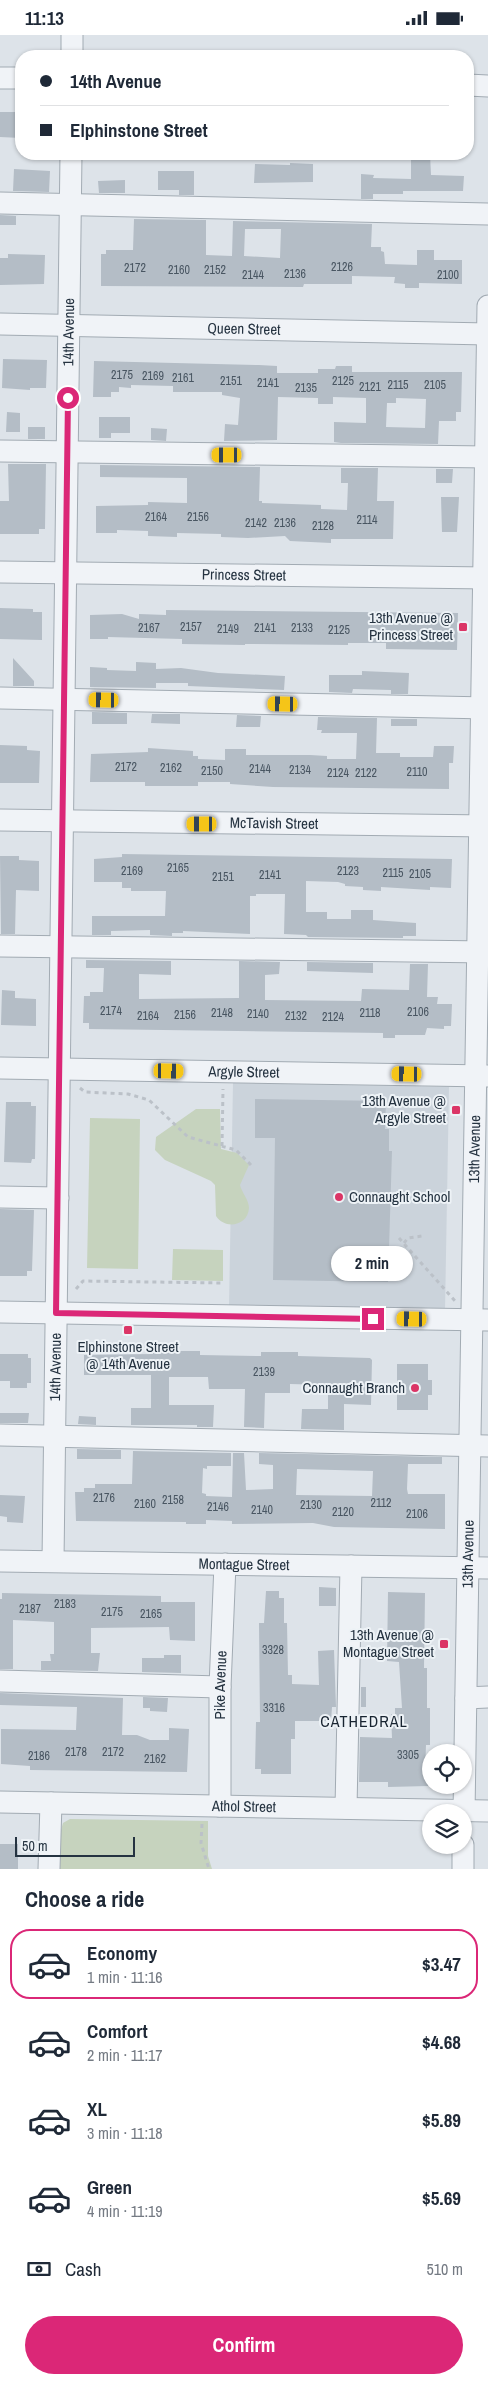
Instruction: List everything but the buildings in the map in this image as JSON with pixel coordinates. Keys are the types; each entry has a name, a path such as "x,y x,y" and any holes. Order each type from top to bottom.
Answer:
{"street":[{"path":"72,35 72,50"},
{"path":"0,77 15,78"},
{"path":"474,85 488,86"},
{"name":"14th Avenue","path":"54,1561 71,160"},
{"path":"0,203 488,214"},
{"name":"13th Avenue","path":"464,1804 466,1698 478,1567 488,306"},
{"name":"Queen Street","path":"0,324 488,335"},
{"path":"0,451 487,457"},
{"name":"Princess Street","path":"0,572 486,578"},
{"path":"0,698 485,708"},
{"name":"McTavish Street","path":"0,821 484,826"},
{"path":"0,946 483,952"},
{"name":"Argyle Street","path":"0,1067 482,1075"},
{"path":"0,1197 58,1198"},
{"path":"0,1312 480,1321"},
{"path":"0,1435 479,1446"},
{"name":"Montague Street","path":"0,1561 478,1567"},
{"name":"Pike Avenue","path":"211,1806 220,1687 225,1564"},
{"path":"346,1809 351,1566"},
{"path":"0,1681 220,1687"},
{"path":"466,1698 488,1697"},
{"name":"Athol Street","path":"0,1802 422,1811"},
{"path":"49,1869 51,1803"},
{"name":"Athol Street","path":"472,1812 488,1811"},
{"path":"463,1854 463,1869"}],"path":[{"path":"60,1069 85,1092 141,1097 157,1105 188,1137 206,1144 236,1150 251,1165"},
{"path":"222,1146 224,1071"},
{"path":"404,1243 408,1238 422,1236"},
{"path":"399,1238 480,1321"},
{"path":"56,1313 82,1281 223,1283"},
{"path":"209,1869 202,1843 211,1806"}],"shaded area":[{"name":"Connaught School","path":"233,1083 449,1087 445,1311 229,1308"}],"green space":[{"path":"196,1109 220,1109 221,1149 237,1153 249,1165 240,1185 249,1205 248,1214 245,1219 236,1224 225,1223 216,1216 215,1185 211,1181 165,1160 155,1150 156,1137"},
{"path":"90,1118 140,1119 138,1269 87,1268"},
{"path":"173,1249 223,1250 223,1281 172,1280"},
{"path":"70,1819 208,1821 208,1856 212,1869 60,1869 61,1830 63,1823"}],"place":[{"name":"13th Avenue @ Princess Street","path":"463,627"},
{"name":"13th Avenue @ Argyle Street","path":"456,1110"},
{"name":"Connaught School","path":"339,1197"},
{"name":"Elphinstone Street @ 14th Avenue","path":"128,1330"},
{"name":"Connaught Branch","path":"415,1388"},
{"name":"13th Avenue @ Montague Street","path":"444,1644"}],"district":[{"name":"CATHEDRAL","path":"364,1721"}],"route":[{"path":"68,398 56,1313 373,1319"}]}
